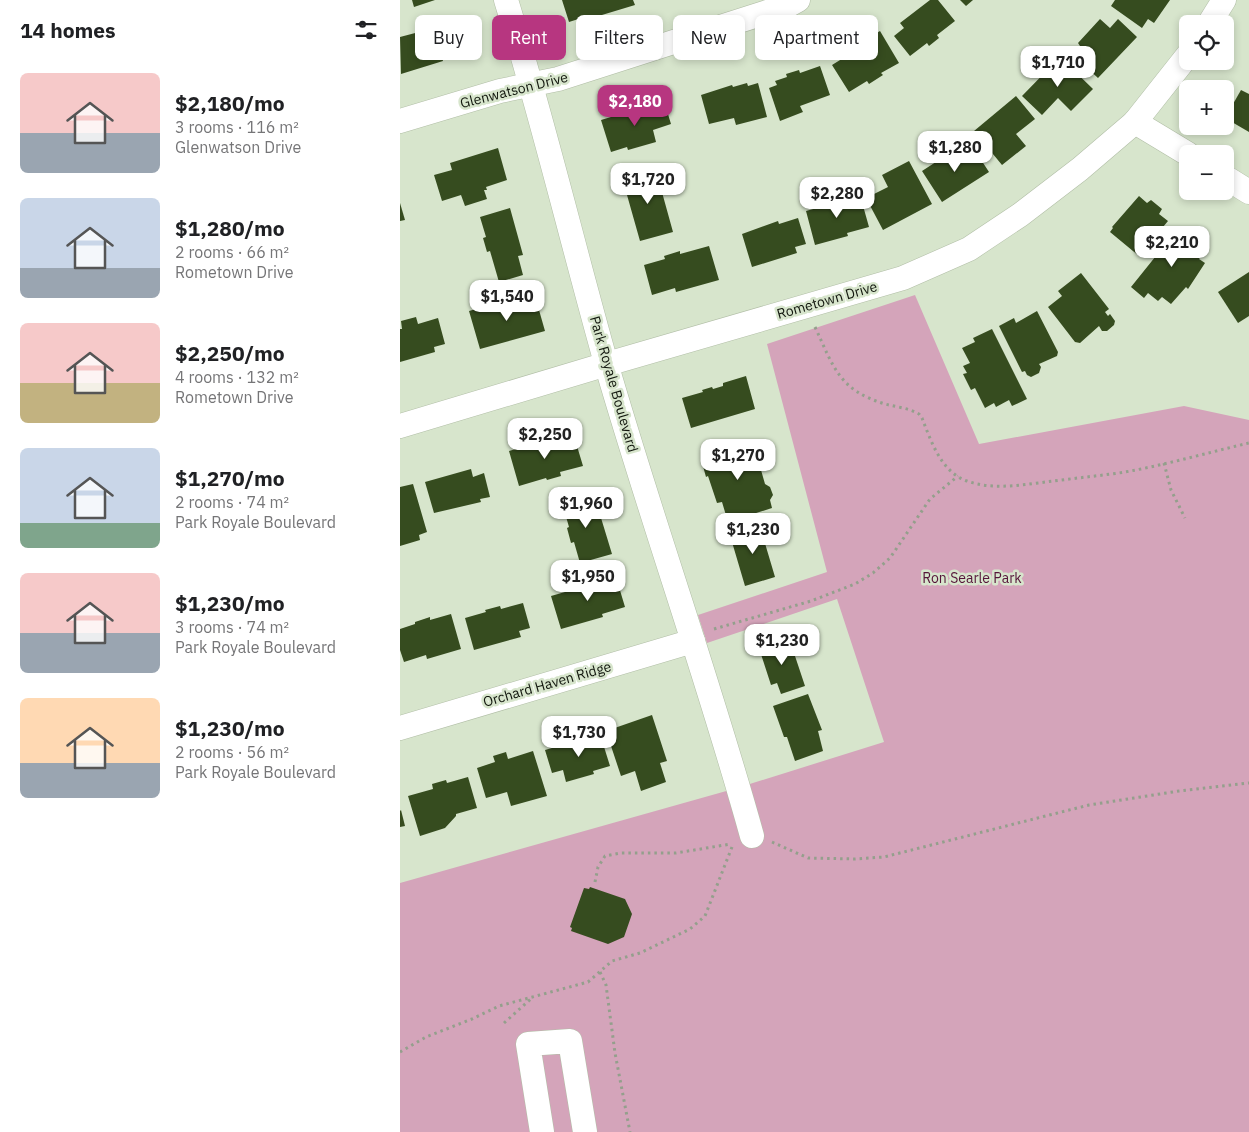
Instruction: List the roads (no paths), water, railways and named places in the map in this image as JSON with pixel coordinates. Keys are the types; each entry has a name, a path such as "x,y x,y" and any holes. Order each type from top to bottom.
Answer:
{"street":[{"name":"Park Royale Boulevard","path":"506,0 532,84 607,364 694,641 752,836"},
{"name":"Glenwatson Drive","path":"400,121 500,91 558,79 789,5 798,0"},
{"path":"1215,15 1224,0"},
{"name":"Rometown Drive","path":"400,426 903,278 969,249 1020,215 1080,169 1135,122 1179,66"},
{"path":"1135,122 1179,149"},
{"path":"1234,183 1249,192"},
{"name":"Orchard Haven Ridge","path":"400,728 694,641"},
{"path":"542,1132 528,1044 570,1041 585,1132"}],"park label":[{"name":"Ron Searle Park","path":"972,578"}]}
